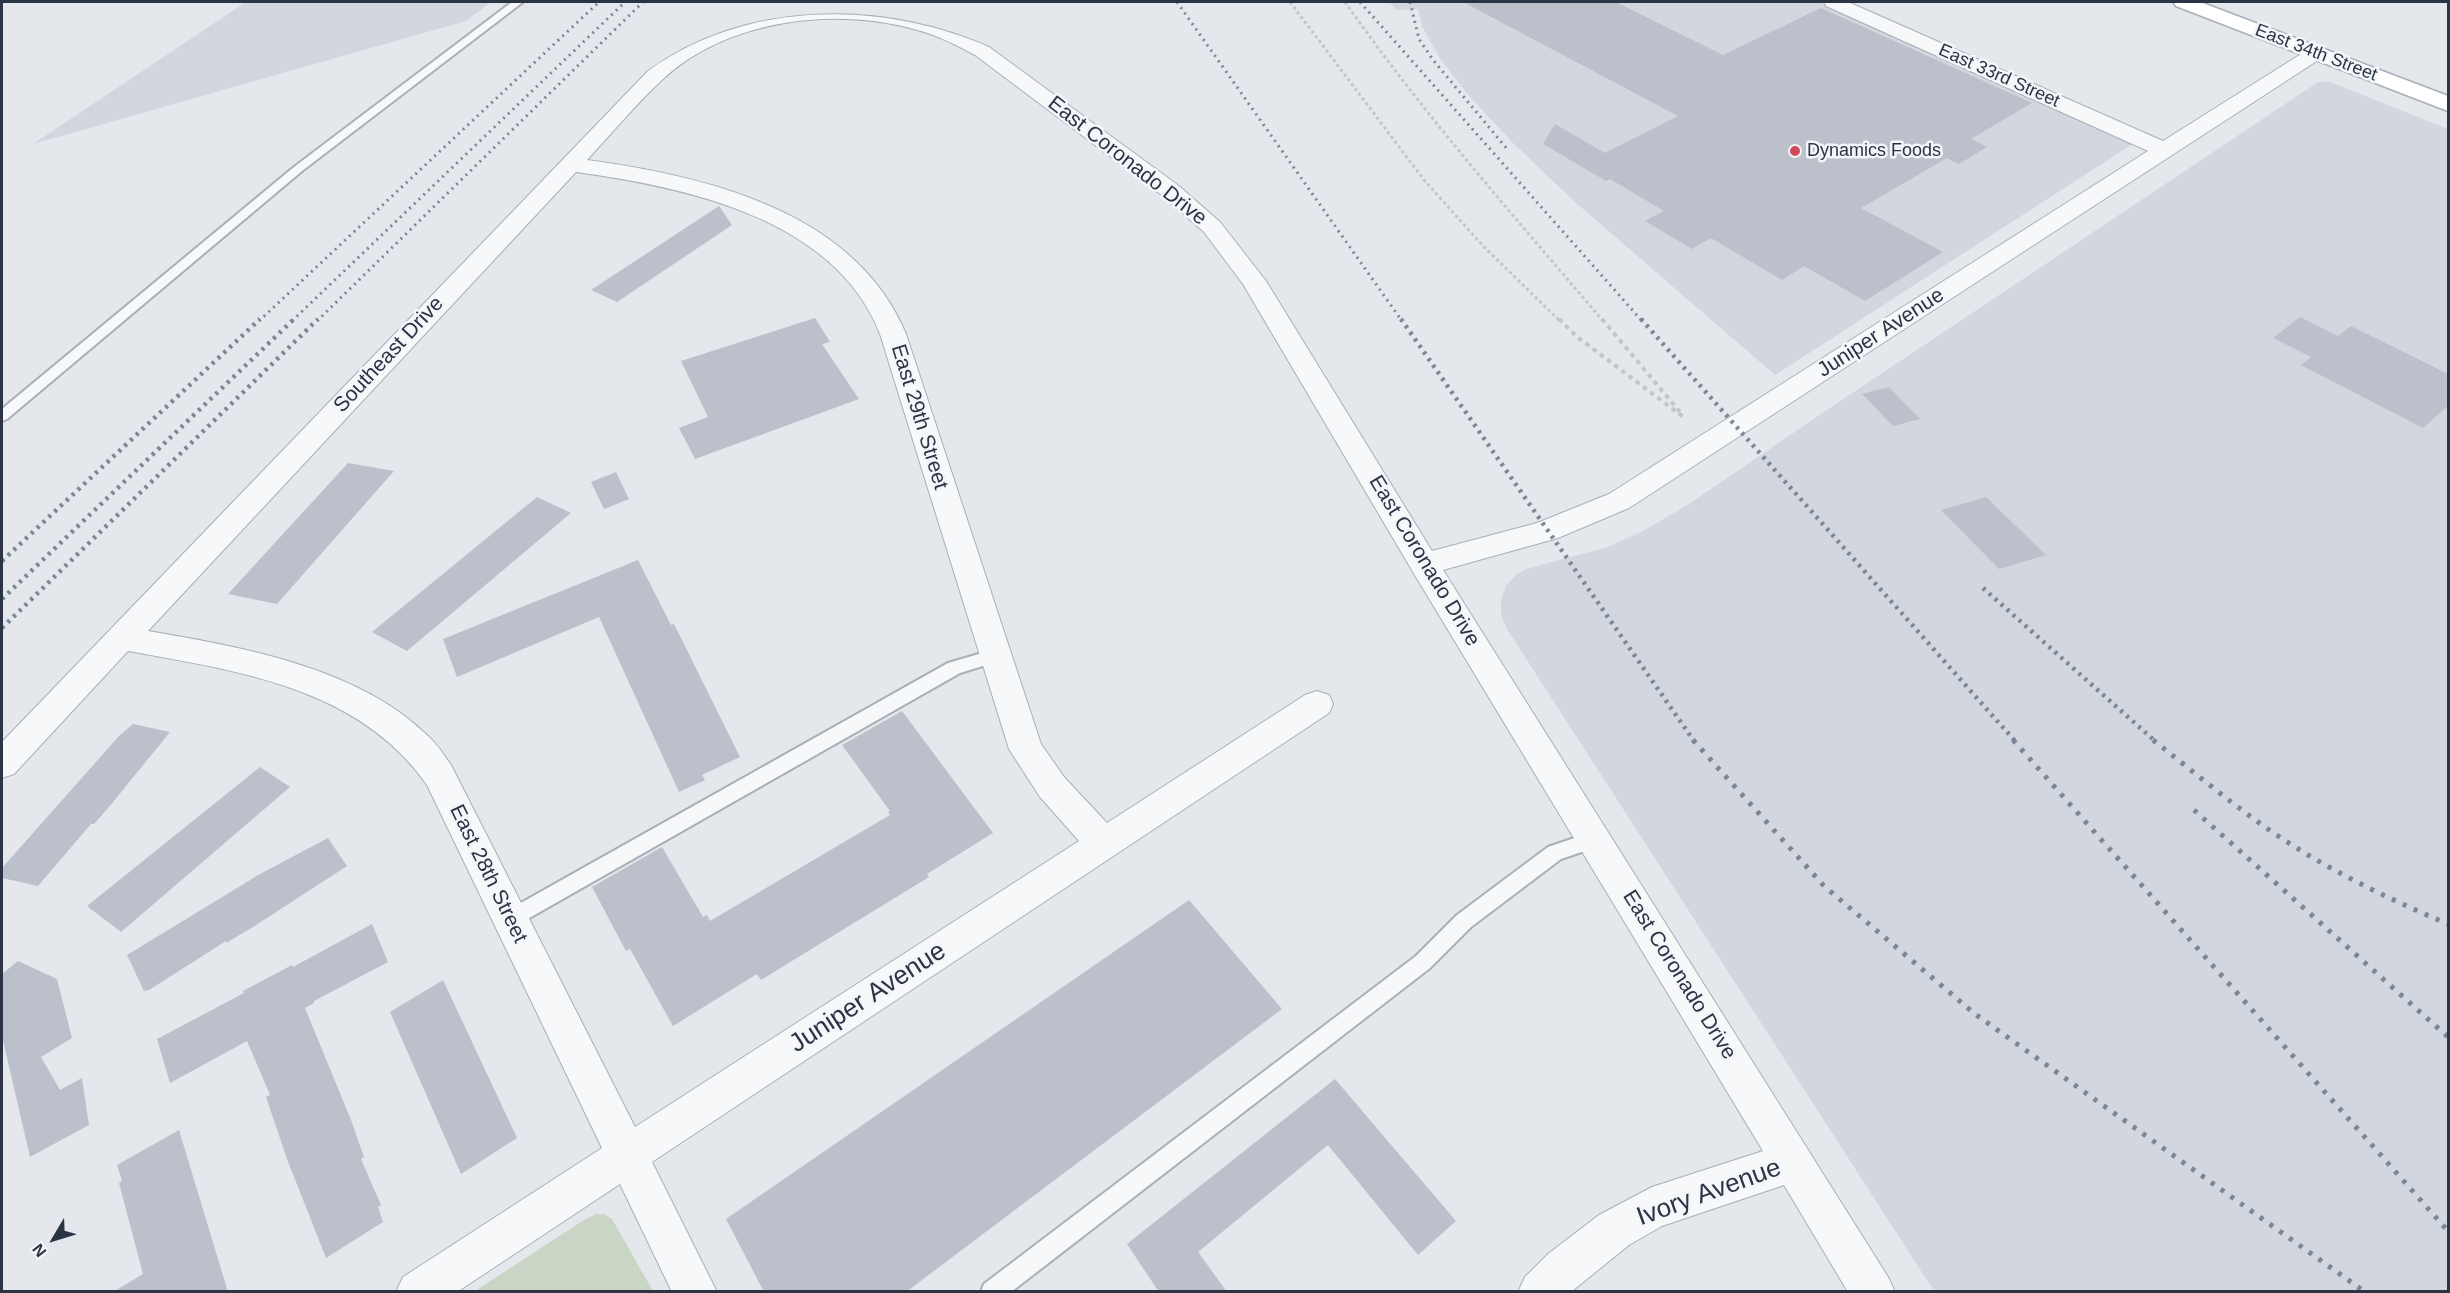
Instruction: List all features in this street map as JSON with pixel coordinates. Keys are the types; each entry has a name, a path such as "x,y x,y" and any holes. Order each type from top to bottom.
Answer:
{"main road":[{"name":"East 34th Street","path":"2183,2 2448,104"}],"street":[{"name":"East 33rd Street","path":"1833,2 2165,150"},
{"name":"East Coronado Drive","path":"818,16 860,14 897,18 948,32 966,41 1171,191 1212,227 1254,281 1424,564 1873,1292"},
{"name":"Southeast Drive","path":"2,764 655,75 688,51 740,28 818,16"},
{"name":"Juniper Avenue","path":"1424,564 1547,532 1581,520 1619,501 2316,53"},
{"name":"East 29th Street","path":"569,164 636,172 722,194 763,210 793,226 843,261 882,311 894,335 1026,749 1052,788 1103,843"},
{"name":"East 28th Street","path":"121,638 248,661 310,680 392,725 416,744 439,775 696,1292"},
{"name":"Juniper Avenue","path":"418,1292 1317,704"},
{"name":"Ivory Avenue","path":"1540,1292 1563,1269 1614,1230 1652,1208 1794,1161"}],"lane":[{"path":"2,416 298,169 518,2"},
{"path":"510,919 954,668 996,655"},
{"path":"992,1292 1423,962 1464,921 1555,853 1595,839"}],"path":[{"path":"1290,2 1424,180 1485,248 1576,336 1686,419 1459,151 1396,72 1345,2"}],"shaded area":[{"path":"246,2 491,2 466,21 33,144"},
{"path":"1389,2 1845,2 2145,136 1775,375 1575,202 1513,143 1470,97 1441,60 1422,26 1418,9 1397,10"},
{"path":"2318,82 2330,82 2448,129 2448,1291 1934,1291 1507,629 1501,615 1501,600 1506,586 1516,575 1526,569 1608,547 1643,531 1689,504"}],"green space":[{"path":"596,1214 604,1214 612,1219 653,1291 475,1291 584,1220"}],"building":[{"name":"Dynamics Foods","path":"1463,2 1616,2 1723,55 1821,8 2032,103 1971,139 1987,147 1959,164 1947,158 1861,208 1943,252 1865,301 1804,266 1782,280 1711,238 1692,249 1645,221 1664,211 1610,179 1606,181 1543,144 1555,124 1605,153 1678,116"},
{"path":"719,206 732,225 617,302 591,290"},
{"path":"2300,317 2338,336 2351,326 2448,374 2448,406 2423,428 2301,365 2311,357 2273,338"},
{"path":"815,318 830,342 822,344 859,399 695,459 679,428 708,417 681,361"},
{"path":"1889,387 1920,419 1893,426 1862,394"},
{"path":"348,463 394,471 277,604 228,594"},
{"path":"616,472 629,499 604,509 591,482"},
{"path":"537,497 571,513 407,651 372,632"},
{"path":"1986,497 2046,555 1999,569 1941,510"},
{"path":"638,560 671,625 674,624 740,757 702,775 705,780 679,792 599,617 457,677 443,639"},
{"path":"902,711 993,833 927,874 929,877 761,980 757,974 673,1026 630,949 626,951 592,887 662,847 703,917 707,915 710,921 890,815 888,812 890,811 842,745"},
{"path":"133,724 170,732 109,807 94,824 91,824 38,886 2,878 2,868 119,736"},
{"path":"260,767 290,787 121,932 87,906"},
{"path":"328,838 347,866 253,927 144,991 127,955 260,874"},
{"path":"1189,900 1282,1009 906,1292 764,1292 726,1219"},
{"path":"372,924 388,962 305,1008 351,1120 364,1157 361,1159 381,1205 378,1207 383,1222 326,1258 287,1159 266,1097 270,1095 247,1041 170,1083 157,1039"},
{"path":"18,961 57,979 72,1038 41,1057 60,1090 82,1078 89,1125 30,1157 2,1036 2,974"},
{"path":"443,980 517,1138 461,1174 390,1012"},
{"path":"1335,1079 1456,1221 1418,1255 1328,1145 1198,1252 1227,1292 1159,1292 1127,1244"},
{"path":"179,1130 228,1292 113,1292 143,1274 119,1183 122,1181 117,1165"}],"railway":[{"path":"259,321 599,2"},
{"path":"292,321 625,2"},
{"path":"317,321 643,2"},
{"path":"1177,2 1402,321"},
{"path":"1360,2 1642,321"},
{"path":"1410,2 1419,39 1433,60 1508,150"},
{"path":"2,561 260,319"},
{"path":"2,599 294,319"},
{"path":"2,628 318,319"},
{"path":"1401,319 1694,741"},
{"path":"1641,319 2015,741"},
{"path":"1983,588 2155,741"},
{"path":"1693,740 1824,886 1975,1014 2365,1292"},
{"path":"2013,740 2448,1231"},
{"path":"2153,740 2287,842 2354,880 2448,924"},
{"path":"2194,810 2448,1037"}],"place":[{"name":"Dynamics Foods","path":"1795,151"}]}
